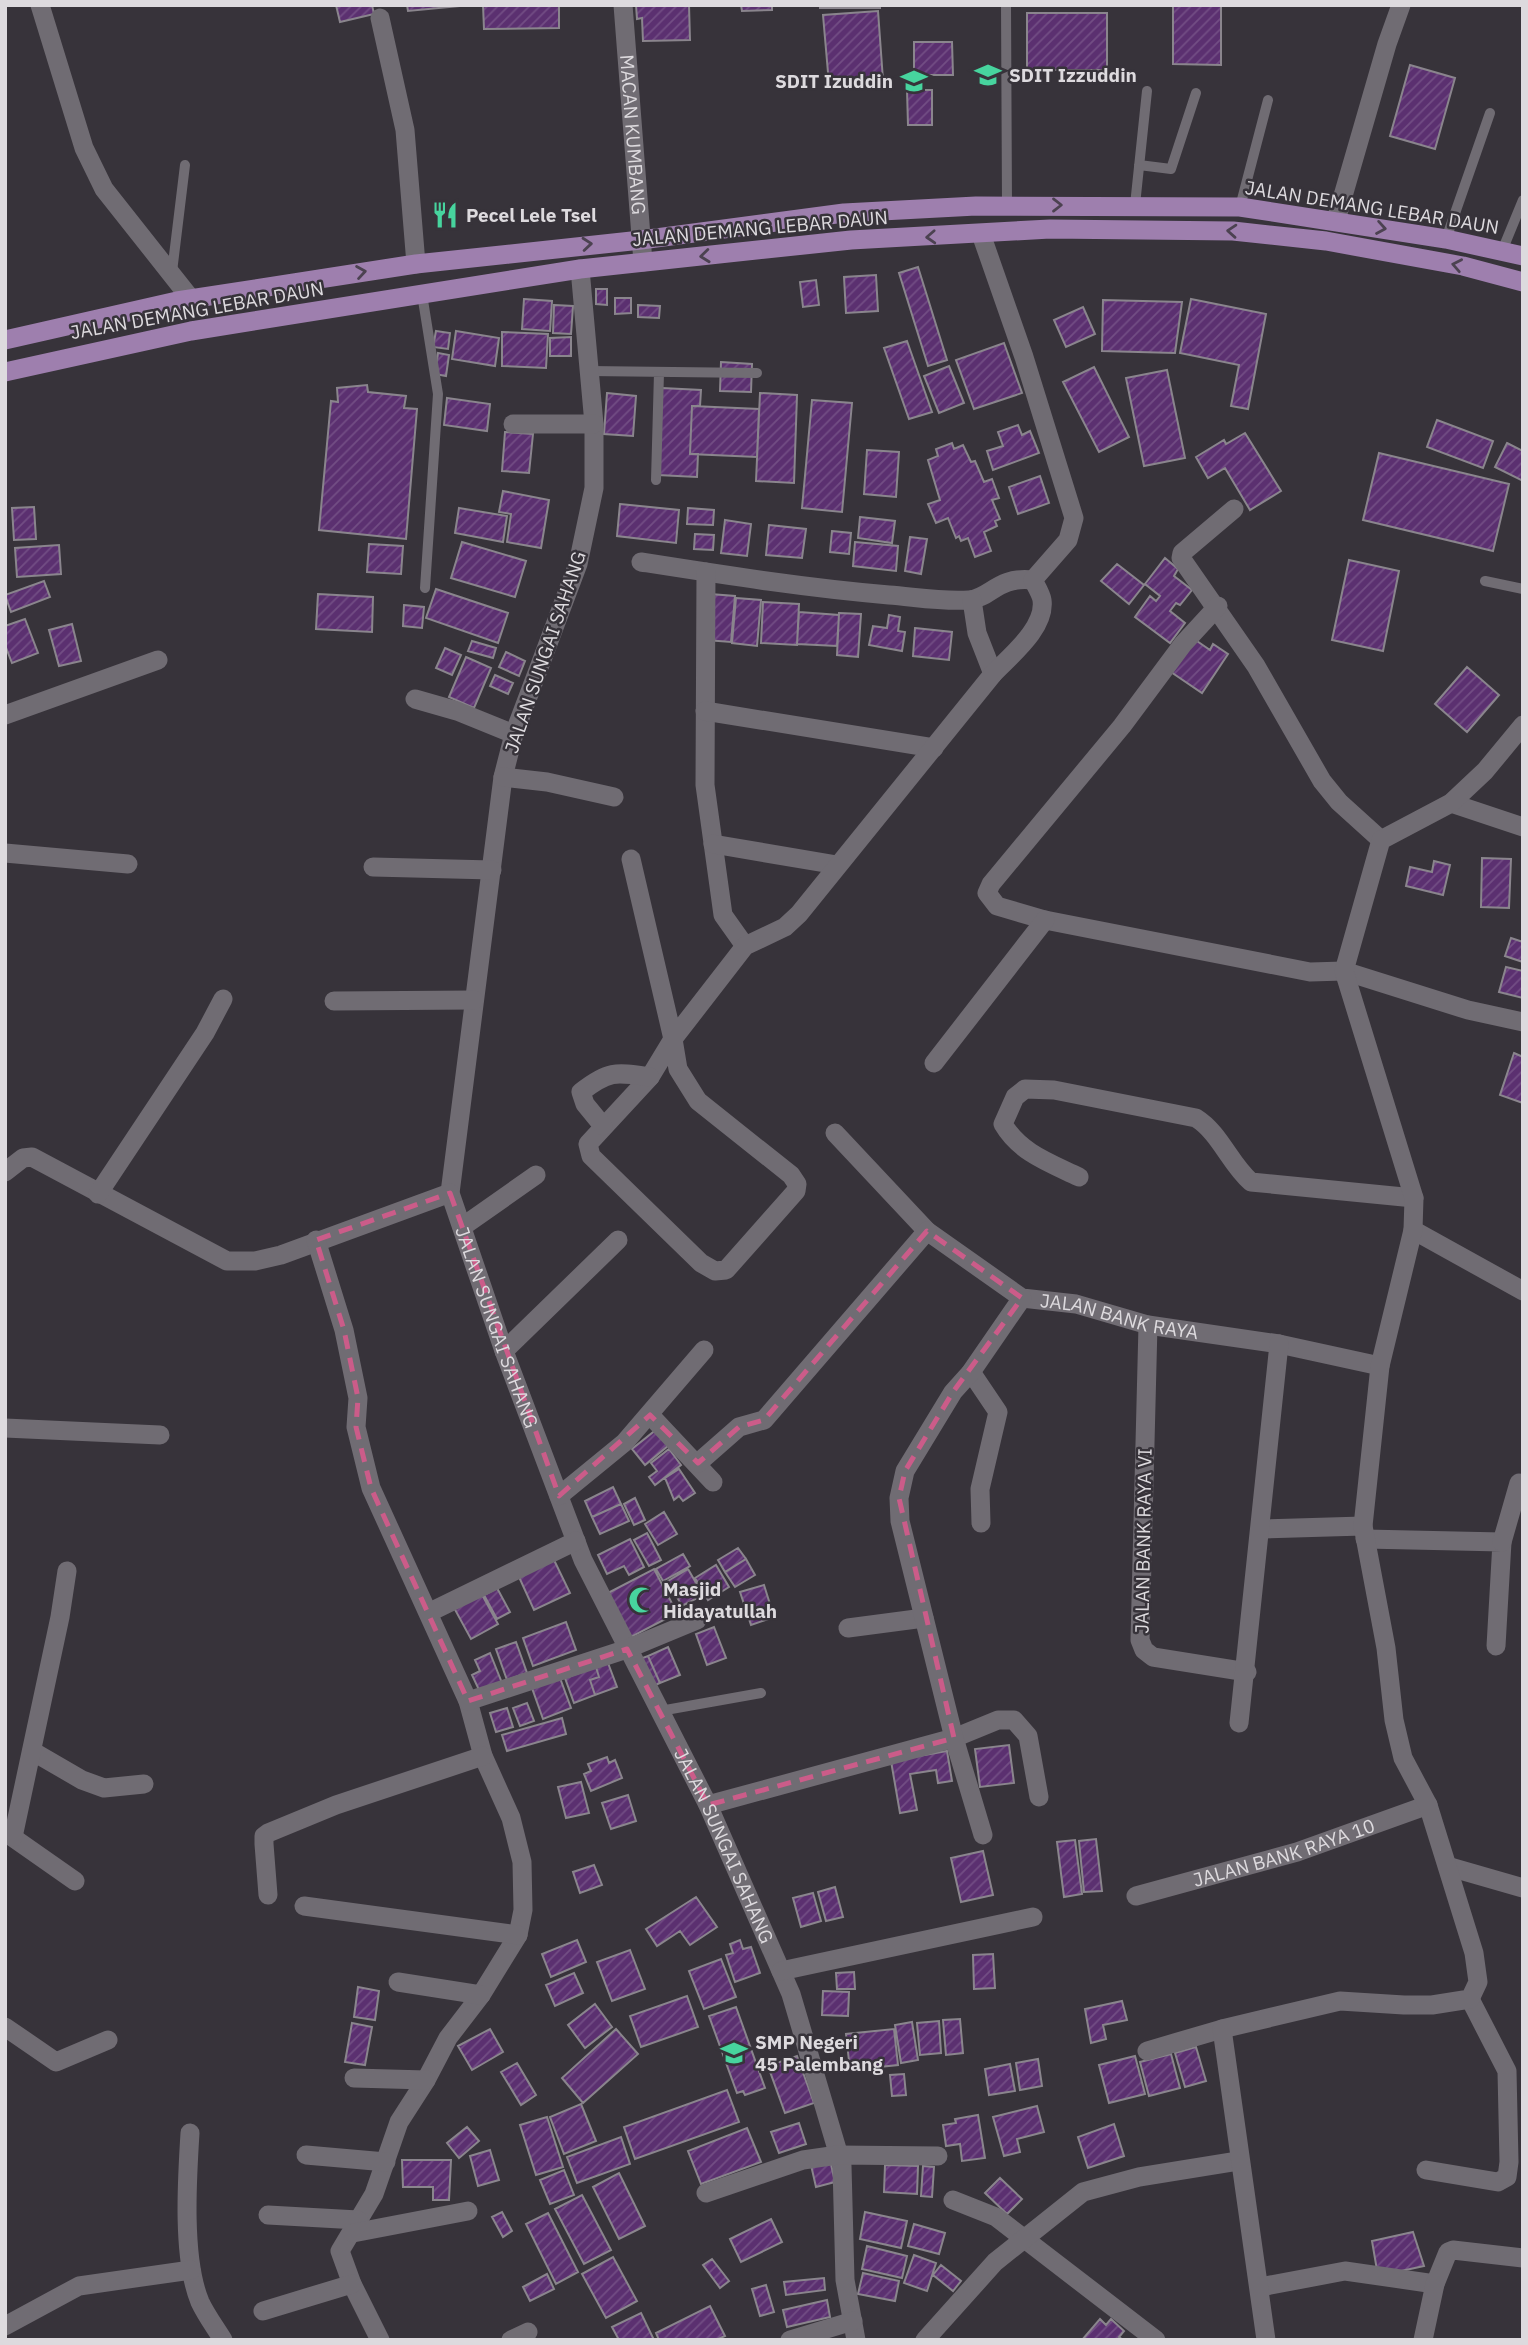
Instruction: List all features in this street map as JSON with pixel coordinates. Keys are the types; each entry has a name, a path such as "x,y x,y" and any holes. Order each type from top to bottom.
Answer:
{"highway":[{"name":"JALAN DEMANG LEBAR DAUN","path":"5,340 191,299 416,264 642,240 844,213 1007,205 1240,207 1446,239 1523,256"},
{"name":"JALAN DEMANG LEBAR DAUN","path":"5,372 201,329 580,269 851,240 1050,229 1233,231 1325,241 1463,266 1523,282"},
{"path":"191,299 201,329"}],"street":[{"path":"40,5 84,148 104,189 191,299"},
{"name":"MACAN KUMBANG","path":"623,5 643,262"},
{"path":"1336,220 1387,44 1401,5"},
{"path":"380,18 405,130 416,264"},
{"path":"981,234 1024,357 1074,518 1068,540 1033,580"},
{"name":"JALAN SUNGAI SAHANG","path":"580,269 594,424 594,488 578,564 514,734 503,777 450,1193 504,1351 576,1541 627,1649 708,1805 791,1994 842,2166 845,2280 854,2330"},
{"path":"513,424 594,424"},
{"path":"1234,509 1182,553 1181,558 1218,606 1322,781 1339,802 1381,840"},
{"path":"641,562 813,589 972,600 1017,578 1033,580"},
{"path":"706,572 705,785 723,915 745,946"},
{"path":"631,859 673,1039 678,1069 698,1101 791,1175 797,1184 796,1191 726,1270 715,1271 701,1263 591,1156 588,1144 650,1077 673,1039 745,946 785,927 799,914 993,674 1028,637 1039,619 1042,601 1033,580"},
{"path":"972,600 977,633 993,674"},
{"path":"1218,606 1183,644 1122,726 991,884 987,893 997,906 1045,920 1310,972 1344,971 1468,1010 1523,1022"},
{"path":"5,715 158,660"},
{"path":"415,699 457,711 514,734"},
{"path":"705,711 934,748"},
{"path":"1470,1999 1478,1982 1474,1953 1450,1867 1428,1805 1404,1758 1394,1720 1387,1648 1364,1532 1380,1366 1413,1230 1414,1198 1344,971 1381,840 1451,803 1485,771 1523,725"},
{"path":"503,777 547,782 614,797"},
{"path":"1451,803 1523,827"},
{"path":"713,844 837,865"},
{"path":"5,853 128,864"},
{"path":"373,867 492,870"},
{"path":"934,1063 1045,920"},
{"path":"98,1194 205,1033 223,999"},
{"path":"334,1001 474,1000"},
{"path":"603,1126 585,1104 581,1092 607,1074 617,1072 650,1077"},
{"path":"1079,1177 1023,1149 1010,1137 1003,1124 1015,1097 1025,1089 1054,1090 1196,1118 1205,1124 1241,1174 1251,1182 1414,1198"},
{"name":"JALAN BANK RAYA","path":"835,1133 927,1231 1022,1298 1076,1304 1148,1325 1279,1344 1380,1366"},
{"path":"5,1171 23,1157 32,1157 227,1261 247,1262 281,1255 450,1193"},
{"path":"462,1227 536,1175"},
{"path":"1413,1230 1523,1291"},
{"path":"698,1463 739,1427 764,1420 927,1231"},
{"path":"316,1240 344,1330 358,1398 356,1427 371,1488 430,1612 468,1701 483,1756 511,1818 522,1862 523,1910 518,1935 481,1995 447,2038 426,2080 399,2122 374,2194 342,2243 340,2251 352,2284 380,2340"},
{"path":"504,1351 618,1240"},
{"path":"983,1835 954,1738 924,1618 900,1521 899,1498 905,1471 953,1392 971,1372 1022,1298"},
{"name":"JALAN BANK RAYA VI","path":"1148,1325 1140,1640 1144,1650 1153,1657 1247,1672"},
{"path":"1239,1723 1247,1672 1279,1344"},
{"path":"559,1496 625,1442 704,1350"},
{"path":"971,1372 998,1412 980,1489 981,1523"},
{"path":"650,1415 713,1482"},
{"path":"5,1427 160,1435"},
{"path":"1496,1646 1502,1542 1519,1483"},
{"path":"1262,1529 1364,1532 1502,1542"},
{"path":"430,1612 576,1541"},
{"path":"67,1571 32,1751 9,1834 75,1881"},
{"path":"848,1628 924,1618"},
{"path":"468,1701 627,1649 697,1620"},
{"path":"708,1805 954,1738 998,1720 1014,1720 1028,1736 1039,1797"},
{"path":"32,1751 82,1780 104,1788 144,1784"},
{"path":"268,1895 264,1836 268,1833 336,1805 483,1756"},
{"name":"JALAN BANK RAYA 10","path":"1136,1896 1297,1852 1428,1805"},
{"path":"1450,1867 1523,1888"},
{"path":"304,1906 518,1935"},
{"path":"781,1971 1034,1917"},
{"path":"398,1982 481,1995"},
{"path":"1147,2051 1222,2029 1340,2001 1404,2006 1470,1999"},
{"path":"1426,2170 1498,2182 1507,2177 1507,2071 1470,1999"},
{"path":"5,2027 56,2062 108,2040"},
{"path":"1222,2029 1238,2161 1260,2287 1266,2340"},
{"path":"354,2078 426,2080"},
{"path":"190,2133 187,2179 191,2270 200,2302 223,2340"},
{"path":"306,2155 386,2162"},
{"path":"706,2193 803,2160 838,2155 938,2156"},
{"path":"926,2340 978,2280 1083,2192 1139,2177 1238,2161"},
{"path":"953,2200 996,2217 1156,2340"},
{"path":"268,2215 355,2226 468,2211"},
{"path":"1423,2340 1443,2259 1453,2250 1523,2258"},
{"path":"5,2326 79,2286 191,2270"},
{"path":"1260,2287 1345,2271 1435,2284"},
{"path":"263,2311 352,2284"},
{"path":"790,2340 854,2330"}],"lane":[{"path":"1006,5 1007,205"},
{"path":"1135,205 1147,91"},
{"path":"1139,165 1171,169 1196,93"},
{"path":"1240,207 1268,100"},
{"path":"1446,239 1490,113"},
{"path":"172,274 185,165"},
{"path":"1502,251 1523,200"},
{"path":"422,294 438,394 425,588"},
{"path":"589,371 757,373"},
{"path":"656,480 659,373"},
{"path":"1485,581 1523,589"},
{"path":"660,1711 761,1693"}],"highlighted area":[{"path":"450,1193 559,1496 650,1415 698,1463 739,1427 764,1420 927,1231 1022,1298 953,1392 905,1471 899,1498 954,1738 708,1805 627,1649 468,1701 371,1488 356,1427 358,1398 344,1330 316,1240"}],"building":[{"path":"336,5 372,5 374,14 340,22"},
{"path":"407,5 459,5 459,6 408,11"},
{"path":"483,5 559,5 559,28 484,29"},
{"path":"636,5 689,5 690,40 643,41 642,18 637,19"},
{"path":"741,5 772,5 772,10 742,11"},
{"path":"820,5 880,5 880,8 820,8"},
{"path":"1173,5 1221,5 1221,65 1173,64"},
{"path":"878,11 883,80 829,84 823,15"},
{"path":"1027,13 1107,13 1107,70 1027,70"},
{"path":"914,42 952,42 953,75 914,75"},
{"path":"1410,65 1455,78 1435,149 1390,136"},
{"path":"907,90 932,90 932,125 908,125"},
{"path":"918,267 947,360 928,366 899,273"},
{"path":"876,275 878,311 846,313 844,277"},
{"path":"816,280 819,305 803,307 800,282"},
{"path":"596,289 607,289 607,305 596,304"},
{"path":"615,298 631,298 631,313 615,314"},
{"path":"524,299 552,301 550,331 522,329"},
{"path":"1191,299 1266,314 1248,409 1231,406 1239,365 1180,353"},
{"path":"1103,300 1182,302 1175,353 1102,351"},
{"path":"554,305 573,306 571,334 553,333"},
{"path":"638,305 660,306 659,318 638,317"},
{"path":"1083,307 1095,334 1066,347 1054,320"},
{"path":"436,331 450,333 448,349 433,347"},
{"path":"456,331 499,338 495,366 452,359"},
{"path":"502,332 548,334 546,368 502,366"},
{"path":"571,337 571,356 550,356 550,338"},
{"path":"907,341 932,412 909,419 884,348"},
{"path":"1004,343 1022,393 974,409 956,360"},
{"path":"438,353 449,355 446,376 435,374"},
{"path":"721,362 752,364 751,392 720,391"},
{"path":"949,366 964,403 939,413 924,376"},
{"path":"1094,367 1129,437 1099,452 1063,382"},
{"path":"1167,370 1185,458 1144,466 1126,378"},
{"path":"367,385 368,392 406,396 404,408 417,409 406,539 319,530 331,401 338,402 337,388"},
{"path":"662,388 701,390 700,406 692,406 690,454 698,454 697,477 658,475"},
{"path":"607,393 636,396 633,436 604,434"},
{"path":"760,393 797,395 794,483 756,481"},
{"path":"447,398 490,404 487,431 444,425"},
{"path":"812,400 852,403 842,512 802,508"},
{"path":"692,406 759,409 757,457 690,454"},
{"path":"1437,420 1493,441 1483,468 1427,447"},
{"path":"1018,425 1022,435 1030,431 1039,453 993,470 987,451 1003,446 998,432"},
{"path":"505,432 533,434 529,473 502,471"},
{"path":"1245,433 1281,491 1250,510 1225,468 1208,478 1196,457 1224,440 1226,444"},
{"path":"952,443 954,449 963,445 971,462 975,461 984,482 992,479 999,498 992,500 1000,519 995,521 997,526 984,532 991,551 975,557 968,538 961,541 959,536 956,538 948,518 936,523 928,504 940,500 928,460 938,456 936,449"},
{"path":"1507,443 1523,451 1523,481 1495,467"},
{"path":"867,450 899,452 896,497 864,494"},
{"path":"1379,453 1509,484 1493,551 1363,520"},
{"path":"1040,476 1049,503 1018,514 1009,487"},
{"path":"503,491 549,500 541,548 507,542 511,514 499,512"},
{"path":"620,504 679,510 676,543 617,536"},
{"path":"34,507 36,539 14,540 12,508"},
{"path":"459,508 507,516 503,542 455,533"},
{"path":"688,508 714,510 713,525 687,524"},
{"path":"860,517 895,521 892,543 858,538"},
{"path":"725,520 751,524 747,556 721,553"},
{"path":"769,525 806,529 802,558 766,555"},
{"path":"832,531 851,533 849,554 830,552"},
{"path":"695,534 714,535 713,550 694,549"},
{"path":"910,537 927,539 921,574 905,571"},
{"path":"462,542 526,561 515,597 451,578"},
{"path":"855,542 898,546 896,571 853,566"},
{"path":"369,544 403,546 401,574 367,572"},
{"path":"59,545 61,574 17,577 15,548"},
{"path":"1165,558 1178,569 1174,576 1192,590 1180,605 1176,603 1170,611 1185,623 1170,643 1135,617 1150,596 1156,601 1160,596 1145,584"},
{"path":"1349,560 1399,571 1383,651 1332,640"},
{"path":"1117,564 1144,585 1129,604 1101,581"},
{"path":"44,581 50,597 11,612 5,595"},
{"path":"436,589 508,613 498,643 426,618"},
{"path":"318,594 373,597 372,632 316,629"},
{"path":"710,594 735,596 731,642 706,640"},
{"path":"736,598 761,600 757,646 732,643"},
{"path":"763,602 799,604 797,645 761,643"},
{"path":"404,605 424,607 422,628 403,626"},
{"path":"799,612 839,615 837,646 797,644"},
{"path":"839,613 861,614 858,657 837,655"},
{"path":"889,615 900,617 898,631 905,632 902,651 869,645 873,626 887,628"},
{"path":"25,619 38,653 12,663 5,645 5,626"},
{"path":"72,624 81,661 59,666 49,630"},
{"path":"915,628 952,632 949,660 913,656"},
{"path":"1194,639 1210,650 1213,644 1228,654 1202,693 1171,672"},
{"path":"472,641 496,648 493,658 468,651"},
{"path":"445,648 461,655 452,675 436,668"},
{"path":"506,652 525,661 519,676 499,667"},
{"path":"466,657 491,668 474,708 449,697"},
{"path":"1467,667 1499,695 1467,732 1435,704"},
{"path":"495,675 513,683 508,694 490,686"},
{"path":"1482,858 1511,859 1509,908 1481,907"},
{"path":"1434,861 1450,865 1443,895 1406,886 1410,867 1432,872"},
{"path":"1511,938 1523,942 1523,962 1505,956"},
{"path":"1506,967 1523,971 1523,998 1499,992"},
{"path":"1514,1053 1523,1057 1523,1103 1500,1095"},
{"path":"657,1429 669,1445 645,1465 632,1449"},
{"path":"669,1449 681,1465 655,1485 649,1477 657,1471 651,1463"},
{"path":"679,1469 695,1493 683,1501 679,1496 674,1500 665,1478"},
{"path":"613,1487 621,1504 592,1517 585,1501"},
{"path":"635,1498 645,1520 634,1525 624,1504"},
{"path":"621,1504 629,1521 600,1534 592,1517"},
{"path":"664,1512 677,1534 658,1545 645,1524"},
{"path":"647,1533 661,1560 649,1566 634,1540"},
{"path":"630,1539 644,1567 629,1575 624,1566 607,1574 598,1555"},
{"path":"738,1548 746,1559 725,1572 718,1560"},
{"path":"683,1554 690,1566 663,1581 656,1569"},
{"path":"746,1559 755,1575 735,1587 725,1572"},
{"path":"554,1560 570,1593 534,1610 519,1577"},
{"path":"716,1565 729,1587 708,1600 695,1578"},
{"path":"654,1569 677,1613 631,1637 608,1593"},
{"path":"688,1569 703,1595 682,1606 668,1581"},
{"path":"764,1585 774,1617 751,1625 740,1592"},
{"path":"497,1588 510,1612 497,1619 484,1595"},
{"path":"480,1591 498,1624 471,1639 453,1606"},
{"path":"566,1622 576,1650 533,1666 523,1638"},
{"path":"714,1627 726,1658 707,1665 696,1634"},
{"path":"516,1642 527,1673 507,1680 496,1649"},
{"path":"668,1647 680,1675 660,1683 648,1656"},
{"path":"490,1653 502,1683 480,1692 472,1675 480,1671 475,1660"},
{"path":"648,1656 660,1683 649,1688 637,1660"},
{"path":"608,1663 617,1687 595,1695 590,1680 599,1677 596,1667"},
{"path":"596,1667 599,1677 590,1680 595,1695 574,1703 565,1678"},
{"path":"560,1678 571,1708 543,1719 532,1688"},
{"path":"527,1703 534,1721 520,1726 513,1708"},
{"path":"507,1708 513,1727 496,1732 490,1713"},
{"path":"562,1718 566,1734 507,1751 502,1735"},
{"path":"1009,1745 1014,1783 980,1787 975,1749"},
{"path":"947,1751 952,1781 938,1783 936,1770 910,1774 917,1810 900,1813 891,1761"},
{"path":"607,1757 609,1763 615,1760 622,1778 591,1791 584,1774 591,1771 588,1764"},
{"path":"581,1782 589,1813 566,1818 558,1787"},
{"path":"628,1795 636,1821 611,1829 602,1803"},
{"path":"1096,1839 1102,1891 1084,1892 1079,1841"},
{"path":"1075,1840 1082,1894 1064,1897 1057,1842"},
{"path":"983,1851 993,1895 961,1902 951,1858"},
{"path":"594,1865 602,1885 580,1893 573,1872"},
{"path":"835,1887 843,1917 826,1921 818,1892"},
{"path":"813,1893 821,1921 801,1927 793,1898"},
{"path":"696,1897 717,1927 690,1945 680,1931 657,1946 646,1929"},
{"path":"577,1940 586,1962 551,1977 542,1954"},
{"path":"740,1940 743,1949 751,1947 760,1973 735,1982 726,1955 733,1953 730,1944"},
{"path":"630,1950 645,1989 612,2001 597,1962"},
{"path":"993,1954 995,1988 974,1989 973,1955"},
{"path":"721,1959 736,1997 704,2009 689,1971"},
{"path":"854,1972 855,1989 837,1989 836,1973"},
{"path":"574,1973 583,1993 555,2006 546,1985"},
{"path":"358,1987 379,1991 375,2020 354,2017"},
{"path":"823,1991 849,1992 848,2016 822,2015"},
{"path":"687,1996 698,2027 641,2047 630,2016"},
{"path":"1122,2001 1127,2020 1103,2025 1106,2039 1091,2043 1085,2009"},
{"path":"595,2004 612,2027 585,2048 568,2025"},
{"path":"736,2007 765,2088 745,2095 743,2091 737,2093 709,2016"},
{"path":"960,2019 963,2053 946,2055 943,2020"},
{"path":"939,2021 941,2053 920,2055 917,2023"},
{"path":"912,2022 918,2060 901,2063 895,2025"},
{"path":"352,2023 372,2027 365,2065 345,2062"},
{"path":"490,2029 503,2052 472,2070 458,2046"},
{"path":"616,2029 638,2054 583,2103 562,2078"},
{"path":"894,2029 898,2065 850,2070 846,2034"},
{"path":"1196,2047 1206,2081 1185,2087 1175,2053"},
{"path":"1171,2054 1180,2088 1149,2096 1140,2062"},
{"path":"797,2056 814,2103 785,2113 768,2066"},
{"path":"1135,2056 1145,2094 1109,2103 1099,2065"},
{"path":"1038,2059 1042,2086 1020,2090 1016,2063"},
{"path":"517,2063 536,2095 521,2105 501,2072"},
{"path":"1010,2064 1015,2091 989,2095 985,2069"},
{"path":"904,2074 906,2095 892,2096 890,2075"},
{"path":"727,2090 739,2122 635,2159 624,2127"},
{"path":"581,2104 596,2141 564,2154 550,2117"},
{"path":"1037,2106 1044,2132 1017,2139 1020,2152 1004,2156 993,2117"},
{"path":"978,2115 985,2158 962,2161 960,2144 946,2146 943,2125 956,2123 955,2119"},
{"path":"547,2117 563,2167 536,2175 520,2125"},
{"path":"799,2123 806,2144 779,2153 771,2132"},
{"path":"1114,2124 1124,2156 1088,2168 1078,2137"},
{"path":"467,2127 479,2141 459,2158 447,2143"},
{"path":"747,2128 761,2162 701,2184 688,2151"},
{"path":"621,2137 630,2164 577,2183 567,2157"},
{"path":"490,2150 499,2180 478,2186 470,2156"},
{"path":"402,2160 451,2160 449,2200 433,2200 433,2187 403,2187"},
{"path":"830,2160 835,2182 816,2187 811,2165"},
{"path":"885,2165 918,2166 917,2194 884,2192"},
{"path":"923,2166 934,2167 932,2197 921,2196"},
{"path":"564,2170 574,2195 550,2204 540,2180"},
{"path":"619,2173 645,2226 619,2239 593,2187"},
{"path":"1000,2178 1022,2199 1007,2214 985,2193"},
{"path":"582,2195 611,2250 584,2264 555,2209"},
{"path":"502,2212 512,2231 503,2237 492,2217"},
{"path":"865,2212 907,2221 901,2248 860,2239"},
{"path":"548,2213 578,2272 556,2284 526,2224"},
{"path":"771,2219 782,2242 741,2262 730,2239"},
{"path":"914,2224 945,2233 939,2254 908,2246"},
{"path":"1413,2232 1424,2266 1378,2276 1372,2241"},
{"path":"867,2246 907,2256 902,2278 862,2269"},
{"path":"914,2255 936,2263 927,2291 904,2283"},
{"path":"613,2257 637,2301 606,2318 582,2274"},
{"path":"712,2259 729,2281 720,2288 703,2265"},
{"path":"941,2265 961,2281 953,2291 933,2275"},
{"path":"863,2273 899,2281 895,2301 858,2294"},
{"path":"547,2274 554,2289 530,2301 523,2287"},
{"path":"824,2278 825,2290 786,2295 784,2282"},
{"path":"766,2285 774,2312 760,2316 752,2289"},
{"path":"827,2300 830,2317 787,2327 783,2310"},
{"path":"710,2306 725,2336 716,2340 659,2340 656,2333"},
{"path":"641,2313 654,2340 619,2340 612,2327"},
{"path":"1100,2319 1106,2325 1111,2319 1124,2331 1119,2337 1123,2340 1082,2340"}],"place":[{"name":"SDIT Izzuddin","path":"988,75"},
{"name":"SDIT Izuddin","path":"914,81"},
{"name":"Pecel Lele Tsel","path":"445,215"},
{"name":"Masjid Hidayatullah","path":"642,1600"},
{"name":"SMP Negeri 45 Palembang","path":"734,2053"}]}
